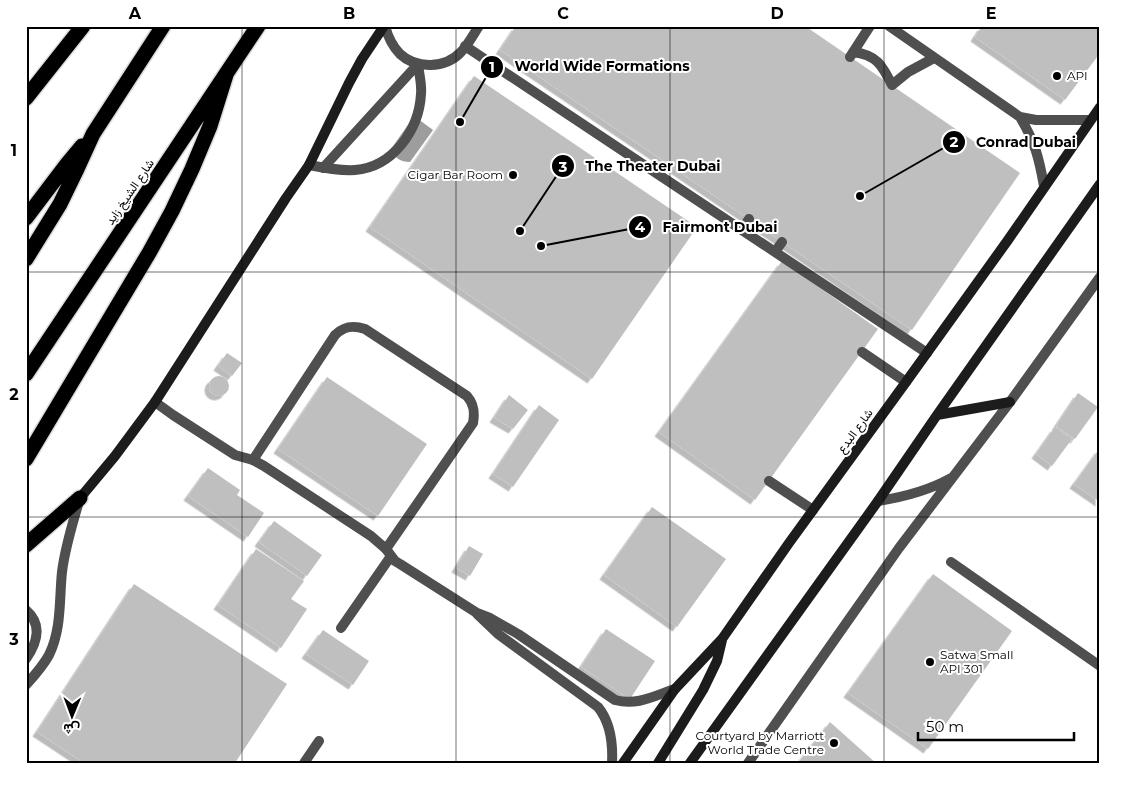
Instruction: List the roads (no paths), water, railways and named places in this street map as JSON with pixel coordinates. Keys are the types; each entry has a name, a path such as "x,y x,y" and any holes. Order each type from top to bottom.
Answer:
{"highway":[{"path":"26,98 83,26"},
{"path":"26,218 67,164 93,134 164,26"},
{"name":"شارع الشيخ زايد","path":"26,374 258,26"},
{"path":"26,459 172,211 210,126 226,75"},
{"path":"26,259 60,204 93,134"},
{"path":"26,545 80,498"}],"main road":[{"path":"80,498 115,456 155,402 309,165 349,84 384,26"},
{"name":"شارع البدع","path":"623,763 676,689 722,639 1008,240 1100,107"},
{"path":"694,760 1100,184"},
{"path":"937,415 1010,402"},
{"path":"658,763 704,690 717,661 722,639"}],"street":[{"path":"384,26 393,46 400,54 410,61 431,66 442,64 461,52 479,26"},
{"path":"870,26 852,55 869,56 876,60 882,65 892,85 908,72 934,58"},
{"path":"892,27 1020,117 1036,120 1090,120"},
{"path":"465,46 927,353"},
{"path":"322,168 418,64"},
{"path":"309,165 338,170 356,170 378,163 395,152 411,132 416,120 421,94 418,64"},
{"path":"1020,117 1036,147 1044,186"},
{"path":"742,230 749,219"},
{"path":"775,252 782,242"},
{"path":"748,763 899,548 1010,402 1100,277"},
{"path":"252,460 335,335 352,326 365,329 467,396 472,402 474,408 473,423 341,628"},
{"path":"862,352 906,382"},
{"path":"155,402 235,455 252,460 371,536 389,552 395,561 477,613 518,634 615,700 630,703 637,702 676,689"},
{"path":"878,501 910,495 940,484 954,476"},
{"path":"769,481 813,510"},
{"path":"26,685 48,656 55,641 66,549 80,498"},
{"path":"950,562 1100,666"},
{"path":"26,610 36,625 37,639 26,659"},
{"path":"477,613 498,634 598,707 603,713 609,728 612,763"},
{"path":"304,763 320,741"}],"place":[{"name":"API","path":"1057,76"},
{"name":"World Wide Formations","path":"460,122"},
{"name":"Cigar Bar Room","path":"513,175"},
{"name":"Conrad Dubai","path":"860,196"},
{"name":"The Theater Dubai","path":"520,231"},
{"name":"Fairmont Dubai","path":"541,246"},
{"name":"Satwa Small API 301","path":"930,662"},
{"name":"Courtyard by Marriott World Trade Centre","path":"834,743"}]}
